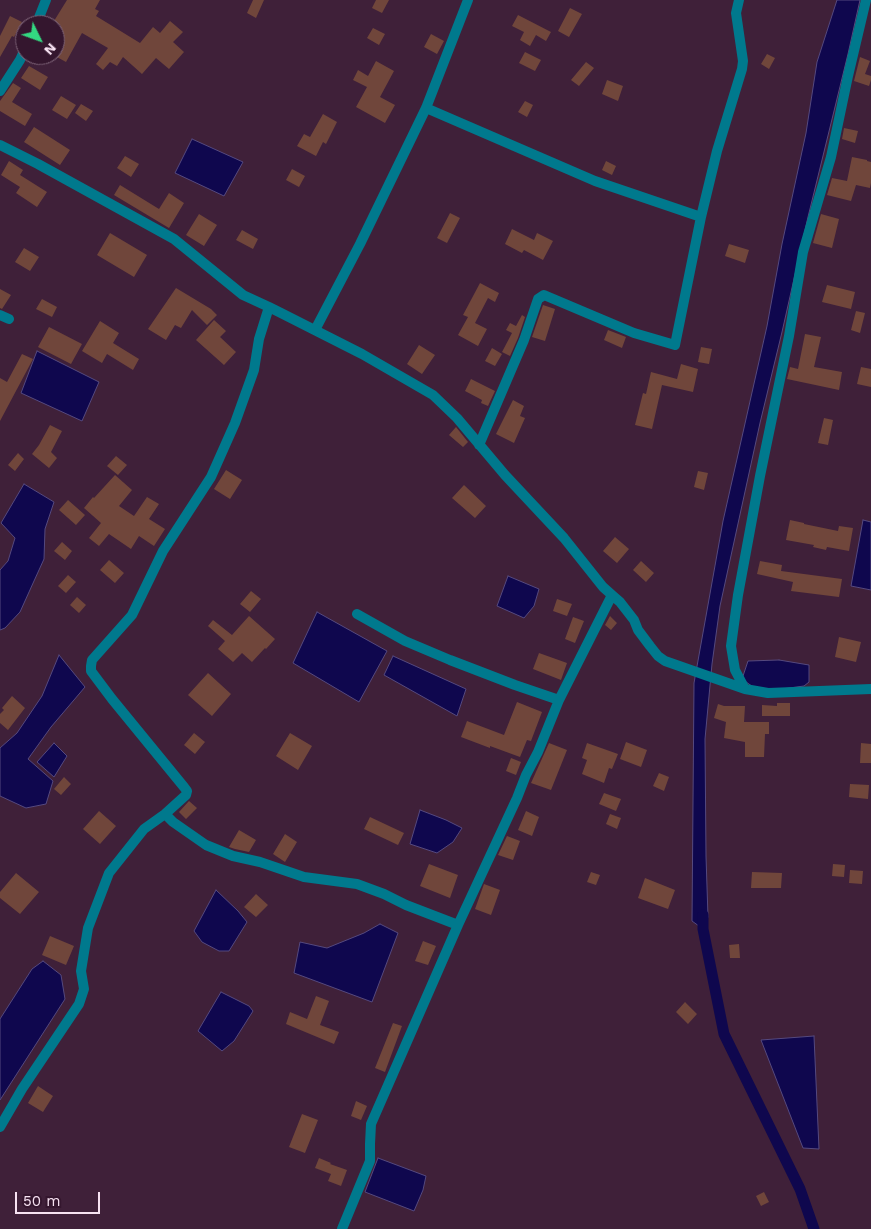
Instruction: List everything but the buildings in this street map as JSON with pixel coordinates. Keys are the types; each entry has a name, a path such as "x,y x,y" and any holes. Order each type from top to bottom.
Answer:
{"street":[{"path":"40,15 46,0"},
{"path":"315,330 360,244 426,108 468,0"},
{"path":"479,445 524,340 538,299 544,295 634,333 675,345 701,217 717,151 742,69 743,61 736,13 739,0"},
{"path":"744,689 734,670 731,646 738,595 787,345 803,252 831,156 866,0"},
{"path":"0,91 17,65"},
{"path":"426,108 595,181 701,217"},
{"path":"0,144 174,239 243,295 362,354 433,395 457,418 505,475 564,538 603,587 620,602 634,620 638,630 658,656 665,661 744,689 768,693 871,689"},
{"path":"0,1126 22,1089 79,1004 84,989 81,971 88,928 109,873 144,829 186,796 187,790 91,671 92,660 132,616 163,552 211,477 235,423 254,370 259,339 269,307"},
{"path":"342,1229 370,1161 371,1124 458,925 538,752 559,700 612,595"},
{"path":"357,614 405,641 515,685 559,700"},
{"path":"165,814 173,822 206,845 233,856 260,862 304,877 357,884 384,894 406,906 458,925"}],"shaded area":[{"path":"837,0 860,0 760,423 720,606 705,739 708,917 703,929 692,921 694,683 723,521 767,326 782,244 806,133 817,62"},
{"path":"192,139 243,162 224,196 175,173"},
{"path":"37,351 99,382 82,421 21,393"},
{"path":"24,484 54,502 45,529 44,559 20,612 5,628 0,630 0,570 8,561 15,538 1,523"},
{"path":"863,520 871,522 871,590 851,586"},
{"path":"508,576 539,589 534,606 524,618 497,606"},
{"path":"317,612 387,651 359,702 293,663"},
{"path":"59,655 85,687 51,727 28,759 53,781 46,804 26,808 0,796 0,748 17,733 42,696"},
{"path":"393,656 466,689 457,716 384,675"},
{"path":"779,660 809,665 809,682 804,686 760,692 742,679 748,661"},
{"path":"54,743 67,756 54,777 37,762"},
{"path":"420,810 462,828 453,842 437,853 410,844"},
{"path":"216,890 247,922 229,951 219,951 202,942 194,931"},
{"path":"380,924 398,933 372,1002 294,973 300,942 327,948 364,933"},
{"path":"43,961 61,975 65,999 0,1100 0,1019 32,969"},
{"path":"221,992 249,1006 253,1011 234,1041 222,1051 198,1031"},
{"path":"814,1036 819,1149 803,1148 761,1040"},
{"path":"378,1158 426,1176 423,1190 414,1211 365,1192"}],"waterway":[{"path":"703,915 703,929 724,1034 800,1189 814,1229"}]}
